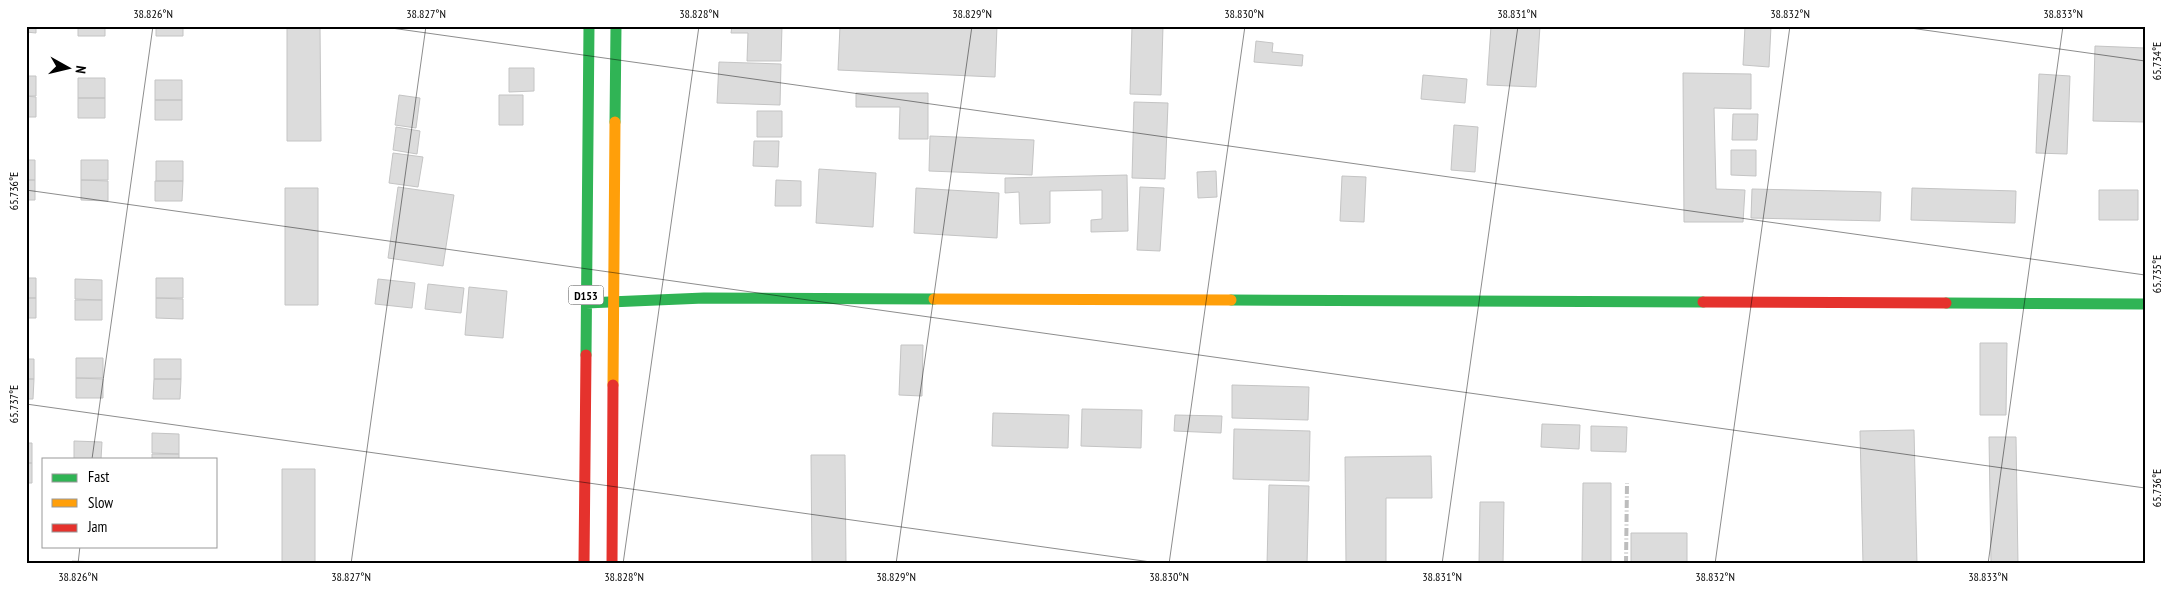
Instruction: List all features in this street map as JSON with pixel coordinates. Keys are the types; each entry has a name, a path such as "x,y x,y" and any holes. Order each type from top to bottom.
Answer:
{"main road":[{"name":"D153","path":"584,564 589,26"},
{"name":"D153","path":"612,564 616,26"},
{"path":"586,303 714,298 2145,304"}],"building":[{"path":"26,26 36,26 36,33 26,32"},
{"path":"78,26 105,26 105,36 78,36"},
{"path":"156,26 183,26 183,36 156,36"},
{"path":"287,26 320,26 321,141 287,141"},
{"path":"732,26 782,26 781,61 747,61 748,33 731,33"},
{"path":"840,26 997,26 995,77 838,70"},
{"path":"1132,26 1163,26 1161,95 1130,94"},
{"path":"1491,26 1540,26 1536,87 1487,85"},
{"path":"1745,26 1771,26 1769,67 1743,65"},
{"path":"1256,41 1273,43 1272,52 1303,55 1302,66 1254,62"},
{"path":"2095,46 2145,48 2145,122 2093,121"},
{"path":"719,62 781,64 780,105 717,103"},
{"path":"509,68 534,68 534,91 509,92"},
{"path":"1683,73 1751,74 1751,109 1714,108 1716,189 1745,190 1743,222 1684,222"},
{"path":"2039,74 2070,76 2067,154 2036,153"},
{"path":"1423,75 1467,79 1465,103 1421,99"},
{"path":"26,76 36,76 36,96 26,96"},
{"path":"78,78 105,78 105,98 78,98"},
{"path":"155,80 182,80 182,100 155,100"},
{"path":"856,93 928,93 928,139 899,139 900,107 856,107"},
{"path":"399,95 420,98 416,128 395,125"},
{"path":"499,95 523,95 523,125 499,125"},
{"path":"26,96 36,97 36,117 26,117"},
{"path":"78,98 105,98 105,118 78,118"},
{"path":"155,100 182,100 182,120 155,120"},
{"path":"1134,102 1168,103 1165,179 1132,178"},
{"path":"757,111 782,111 782,137 757,137"},
{"path":"1733,114 1758,114 1757,140 1732,140"},
{"path":"1454,125 1478,127 1475,172 1451,170"},
{"path":"396,127 420,131 417,154 393,150"},
{"path":"930,136 1034,140 1032,175 929,171"},
{"path":"754,141 779,141 778,167 753,166"},
{"path":"1731,150 1756,150 1756,176 1731,175"},
{"path":"393,153 423,157 418,187 389,183"},
{"path":"26,160 35,160 35,180 26,180"},
{"path":"81,160 108,160 108,180 81,180"},
{"path":"156,161 183,161 183,181 156,181"},
{"path":"819,169 876,173 873,227 816,223"},
{"path":"1216,171 1217,197 1198,198 1197,172"},
{"path":"1127,175 1128,231 1091,232 1091,220 1102,219 1102,190 1050,191 1050,223 1020,224 1019,192 1005,193 1005,178"},
{"path":"1342,176 1366,177 1364,222 1340,221"},
{"path":"26,180 35,180 35,200 26,200"},
{"path":"81,180 108,181 108,201 81,200"},
{"path":"776,180 801,181 801,206 775,206"},
{"path":"155,181 183,181 182,201 155,201"},
{"path":"398,187 454,195 443,266 388,258"},
{"path":"1140,187 1164,188 1160,251 1137,250"},
{"path":"285,188 318,188 318,305 285,305"},
{"path":"916,188 999,193 997,238 914,233"},
{"path":"1912,188 2016,191 2015,223 1911,220"},
{"path":"1752,189 1881,192 1880,221 1751,218"},
{"path":"2099,190 2138,190 2138,220 2099,220"},
{"path":"26,278 36,278 36,298 26,298"},
{"path":"156,278 183,278 183,298 156,298"},
{"path":"75,279 102,280 102,300 75,299"},
{"path":"378,279 415,283 412,308 375,304"},
{"path":"428,284 464,288 461,313 425,309"},
{"path":"469,287 507,291 503,338 465,335"},
{"path":"26,298 36,298 36,318 26,318"},
{"path":"156,298 183,299 183,319 156,318"},
{"path":"75,300 102,300 102,320 75,320"},
{"path":"1980,343 2007,343 2006,415 1980,415"},
{"path":"901,345 923,345 922,396 899,395"},
{"path":"76,358 103,358 103,378 76,378"},
{"path":"26,359 34,359 34,379 26,379"},
{"path":"154,359 181,359 181,379 154,379"},
{"path":"76,378 103,379 103,398 76,398"},
{"path":"26,379 34,379 33,399 26,399"},
{"path":"154,379 181,379 180,399 153,399"},
{"path":"1232,385 1309,387 1308,420 1232,418"},
{"path":"1082,409 1142,410 1141,448 1081,446"},
{"path":"993,413 1069,415 1068,448 992,446"},
{"path":"1175,415 1222,416 1221,433 1174,431"},
{"path":"1542,424 1580,425 1579,449 1541,447"},
{"path":"1591,426 1627,427 1626,452 1591,451"},
{"path":"1234,429 1310,431 1309,481 1233,479"},
{"path":"1914,430 1917,564 1863,564 1860,431"},
{"path":"152,433 179,434 179,454 152,453"},
{"path":"1989,437 2016,437 2018,564 1991,564"},
{"path":"74,441 102,442 101,458 74,458"},
{"path":"26,443 32,443 32,463 26,463"},
{"path":"152,454 179,454 179,458 152,458"},
{"path":"811,455 845,455 846,564 812,564"},
{"path":"1431,456 1432,498 1386,498 1386,564 1346,564 1345,457"},
{"path":"26,463 32,463 32,483 26,483"},
{"path":"282,469 315,469 315,564 282,564"},
{"path":"1583,483 1611,483 1611,564 1582,564"},
{"path":"1269,485 1309,486 1307,564 1267,564"},
{"path":"1480,502 1504,502 1503,564 1479,564"},
{"path":"1631,533 1687,533 1687,564 1631,564"},
{"path":"72,561 100,562 100,564 72,564"}],"railway":[{"path":"1626,564 1627,483"}],"traffic: fast":[{"path":"586,355 589,26"},
{"path":"615,122 616,26"},
{"path":"586,303 704,298 934,299"},
{"path":"1231,300 1703,302"},
{"path":"1946,303 2145,304"}],"traffic: slow":[{"path":"613,385 615,122"},
{"path":"934,299 1231,300"}],"traffic: jam":[{"path":"1703,302 1946,303"},
{"path":"584,564 586,355"},
{"path":"612,564 613,385"}]}
